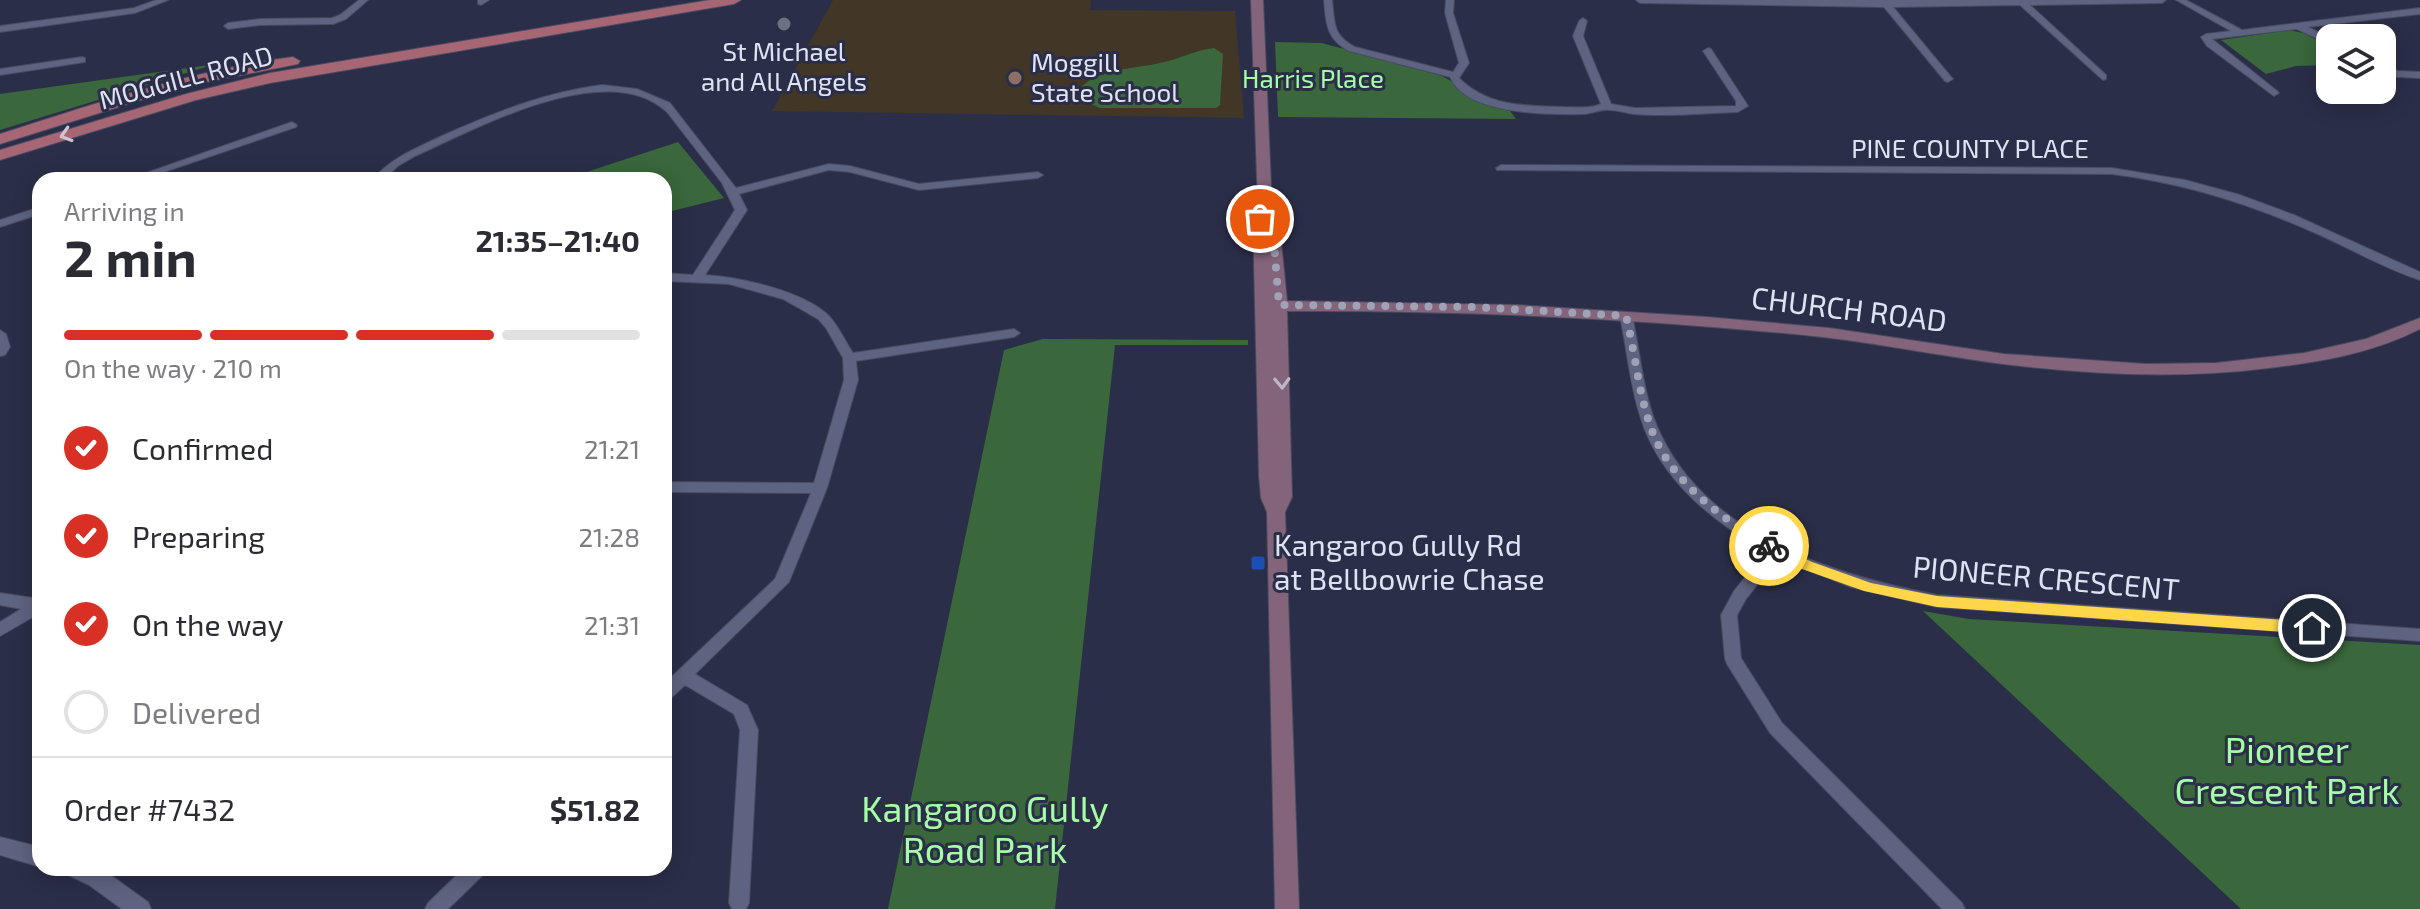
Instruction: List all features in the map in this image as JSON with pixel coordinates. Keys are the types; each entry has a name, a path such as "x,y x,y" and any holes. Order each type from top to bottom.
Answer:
{"main road":[{"name":"MOGGILL ROAD","path":"0,139 236,68 291,68 386,57 734,0"},
{"path":"1257,0 1265,209 1260,219 1272,306 1283,497 1276,512 1287,909"},
{"name":"MOGGILL ROAD","path":"0,155 291,68"},
{"name":"CHURCH ROAD","path":"1272,306 1475,307 1626,316 1774,327 2050,364 2158,369 2231,367 2305,358 2379,340 2420,323"}],"street":[{"path":"0,29 135,10 164,0"},
{"path":"229,26 261,22 333,21 364,0"},
{"path":"1328,0 1332,35 1336,41 1352,49 1455,75"},
{"path":"1455,75 1464,63 1450,4 1462,0"},
{"path":"1640,0 2162,0"},
{"path":"2180,0 2240,32"},
{"path":"1884,2 1948,79"},
{"path":"2019,2 2103,77"},
{"path":"2274,93 2206,39 2212,35 2420,11"},
{"path":"1583,21 1578,36 1606,106"},
{"path":"2300,27 2316,35"},
{"path":"1455,75 1458,83 1508,108 1587,110 1606,106 1635,111 1738,109 1743,106 1741,101 1708,51"},
{"path":"0,72 82,60"},
{"path":"2396,74 2420,75"},
{"path":"2262,84 2284,84"},
{"path":"386,172 411,154 527,105 571,91 610,86 643,93 664,103 734,192 741,210 698,277"},
{"path":"166,172 292,125"},
{"path":"734,192 829,167 850,169 919,187 1038,175"},
{"name":"PINE COUNTY PLACE","path":"1501,168 2124,173 2210,189 2263,208 2420,276"},
{"path":"0,224 32,213"},
{"path":"672,277 698,277 760,286 787,296 822,316 849,358 851,380 847,403 820,488 781,582 672,687"},
{"name":"PIONEER CRESCENT","path":"1626,316 1646,412 1662,451 1680,476 1710,506 1775,550 1869,588 1937,601 2420,635"},
{"path":"849,358 1014,333"},
{"path":"0,334 4,347 0,352"},
{"path":"672,487 820,488"},
{"path":"1775,550 1740,595 1729,615 1733,659 1776,728 1955,909"},
{"path":"0,599 32,605"},
{"path":"0,630 32,610"},
{"path":"684,676 741,710 749,730 739,903"},
{"path":"0,846 32,855"},
{"path":"93,876 140,909"},
{"path":"435,909 469,876"}],"shaded area":[{"name":"Moggill State School","path":"833,0 1091,0 1090,10 1235,11 1244,118 772,111"}],"green space":[{"path":"2289,30 2303,33 2316,39 2316,65 2296,66 2266,74 2221,40"},
{"name":"Harris Place","path":"1275,42 1322,43 1442,76 1510,111 1516,119 1278,117"},
{"path":"1214,48 1223,54 1220,105 1216,108 1100,108 1084,101 1082,86 1099,76"},
{"path":"216,64 0,130 0,94"},
{"path":"678,142 724,198 672,211 672,172 586,172"},
{"name":"Kangaroo Gully Road Park","path":"1043,339 1248,340 1248,345 1115,345 1055,909 888,909 1004,350"},
{"name":"Pioneer Crescent Park","path":"1923,611 1969,619 2420,645 2420,909 2241,909"}],"way so far":[{"path":"1260,219 1265,209 1272,219 1279,305 1508,308 1626,316 1646,412 1662,451 1680,476 1710,506 1769,546"}],"place":[{"name":"St Michael and All Angels","path":"784,24"},
{"name":"Moggill State School","path":"1015,78"},
{"name":"Kangaroo Gully Rd at Bellbowrie Chase","path":"1258,563"}],"route":[{"path":"1769,546 1807,565 1869,588 1937,601 2312,628"}]}
